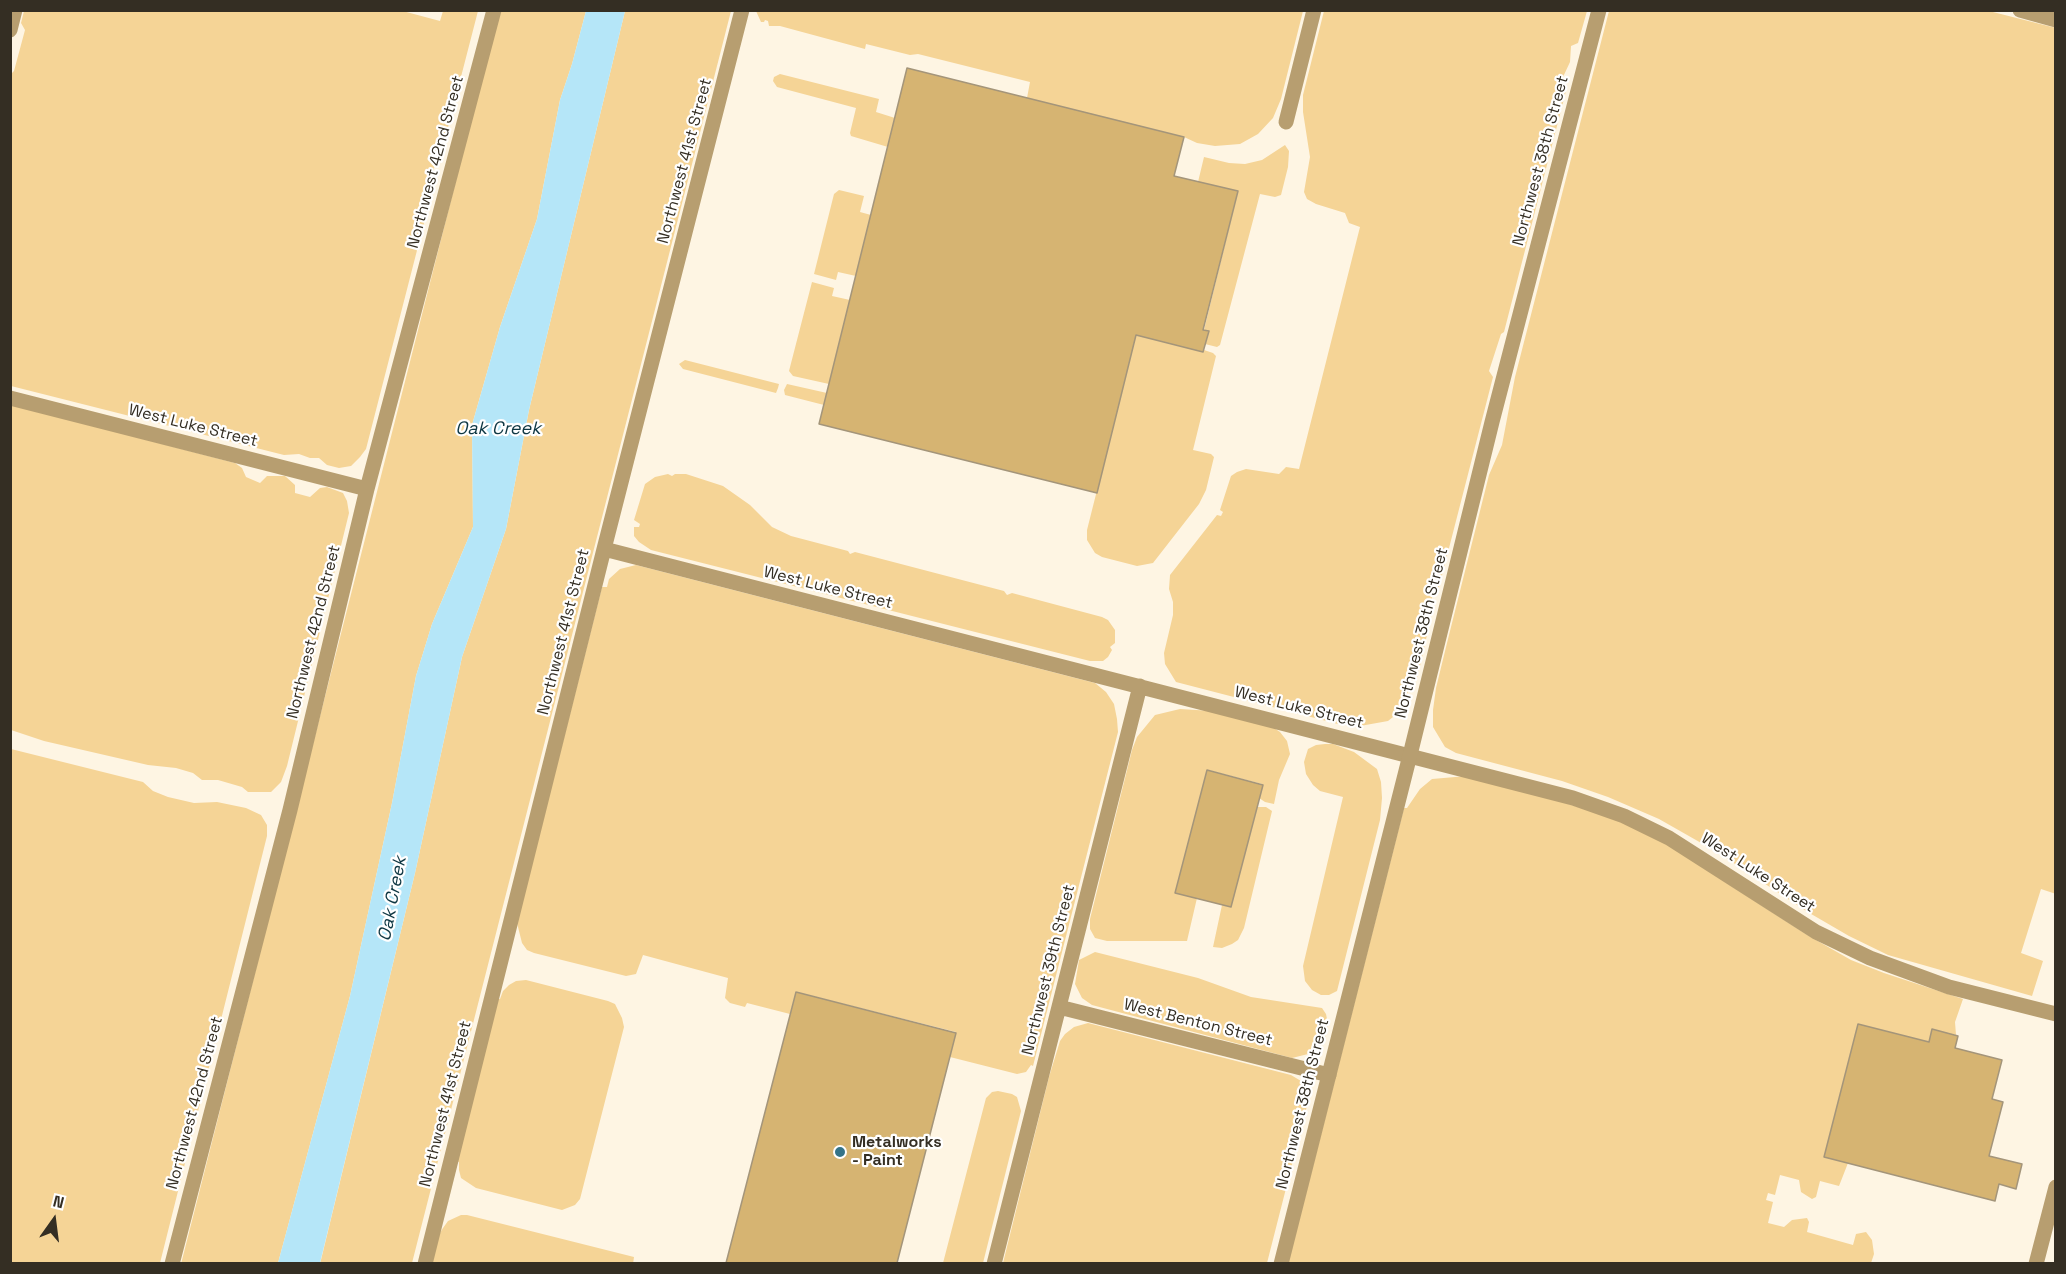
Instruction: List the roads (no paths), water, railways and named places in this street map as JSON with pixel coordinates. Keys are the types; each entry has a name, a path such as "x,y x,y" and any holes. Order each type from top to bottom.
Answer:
{"street":[{"path":"10,30 15,10"},
{"name":"Northwest 42nd Street","path":"172,1263 290,810 367,489 494,10"},
{"name":"Northwest 41st Street","path":"425,1263 742,10"},
{"path":"1287,122 1314,10"},
{"name":"Northwest 38th Street","path":"1281,1263 1492,422 1599,10"},
{"path":"2020,10 2055,20"},
{"name":"West Luke Street","path":"10,398 367,489"},
{"name":"West Luke Street","path":"604,549 1547,790 1624,816 1686,848 1816,932 1861,954 1932,981 2055,1014"},
{"name":"Northwest 39th Street","path":"994,1263 1140,686"},
{"name":"West Benton Street","path":"1059,1006 1329,1075"},
{"path":"2036,1263 2055,1187"}],"water":[{"name":"Oak Creek","path":"586,11 625,11 529,410 506,529 462,657 415,873 320,1263 278,1263 350,996 392,803 416,676 432,624 473,527 472,425 500,327 537,219 560,100"}],"place":[{"name":"Metalworks - Paint","path":"840,1152"}]}
